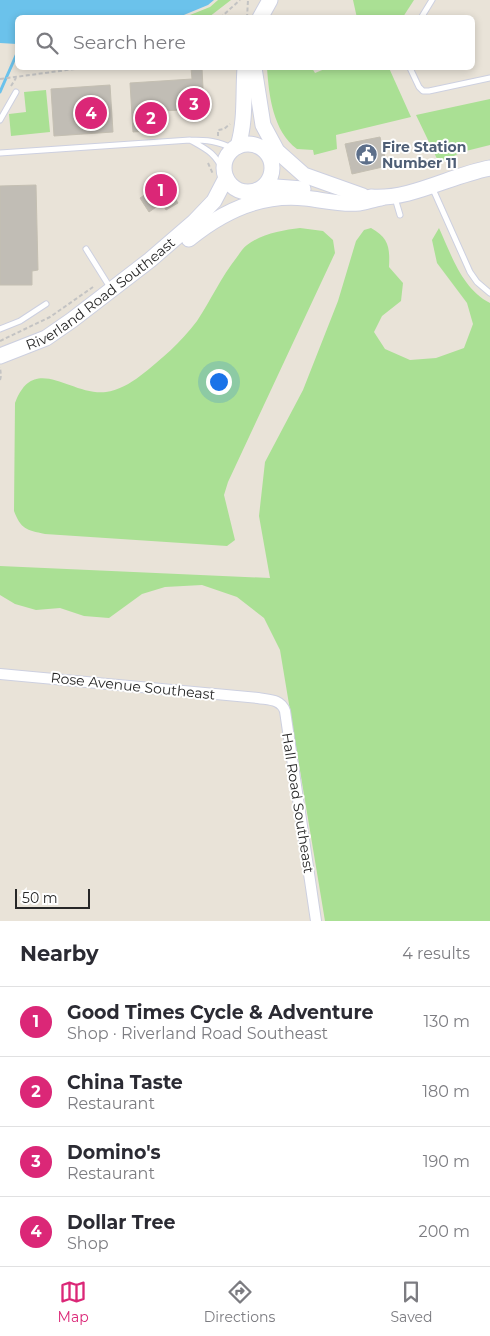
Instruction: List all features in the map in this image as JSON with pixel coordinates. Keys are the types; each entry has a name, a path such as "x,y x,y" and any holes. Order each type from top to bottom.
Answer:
{"main road":[{"path":"262,15 270,0"},
{"path":"245,70 245,105 242,133 236,148 227,157 221,175 235,188 253,191 265,185 271,176 272,167 269,156 258,146 245,105"},
{"path":"254,70 263,124 277,151 304,174 363,196"},
{"path":"236,148 247,144 258,146"},
{"name":"Riverland Road Southeast","path":"272,167 313,190"},
{"name":"Riverland Road Southeast","path":"194,222 228,201 253,191 276,187 363,196 388,196 432,186 490,168"},
{"name":"Riverland Road Southeast","path":"0,356 46,338 72,320 108,284 150,260 194,222 214,201 221,175"},
{"path":"150,260 179,248 201,229 226,213 245,205 264,200 289,198 358,203 388,196"}],"street":[{"name":"Rose Avenue Southeast","path":"0,674 265,699"},
{"name":"Hall Road Southeast","path":"265,699 280,702 285,711 316,921"}],"lane":[{"path":"423,15 432,0"},
{"path":"411,70 423,91 490,78"},
{"path":"0,120 16,92"},
{"path":"0,153 190,140 216,141 236,148"},
{"path":"190,140 211,152 218,159 221,175"},
{"path":"432,186 470,272 477,282 490,293"},
{"path":"388,196 400,215"},
{"path":"86,249 108,284"},
{"path":"0,328 20,321 46,304"}],"path":[{"path":"223,15 240,0"},
{"path":"246,15 248,0"},
{"path":"0,79 69,70"},
{"path":"216,141 219,136 218,130 224,129 232,121"},
{"path":"211,152 207,160 221,175"},
{"path":"0,340 50,317 108,284"},
{"path":"0,365 2,376 0,380"}],"green space":[{"path":"218,0 231,0 212,15 190,15 210,7"},
{"path":"353,0 414,0 404,15 356,15"},
{"path":"267,70 313,70 315,73 322,70 390,70 411,117 336,135 337,149 314,155 313,150 297,149 282,133 277,123 269,90"},
{"path":"46,90 50,132 11,136 9,114 26,112 24,92"},
{"path":"490,99 490,145 462,152 439,163 416,115"},
{"path":"300,228 323,231 333,240 335,253 228,482 224,495 235,540 227,546 45,534 25,528 19,522 14,511 15,403 23,388 32,380 43,378 93,392 106,392 128,384 163,357 191,329 226,272 246,246 265,235"},
{"path":"371,228 385,240 389,254 389,267 403,283 401,301 382,316 374,332 385,349 410,360 436,358 464,348 473,324 467,303 437,263 432,240 439,228 465,280 480,297 490,303 490,921 325,921 280,650 264,618 237,597 202,585 165,587 142,594 109,618 84,616 60,608 36,610 15,604 0,595 0,566 270,578 259,516 265,462 303,390 338,301 356,241 364,230"}],"water":[{"path":"0,0 214,0 208,5 184,15 15,15 15,44 0,43"}],"building":[{"path":"191,70 202,70 204,109 161,111 162,130 133,132 130,83 192,79"},
{"path":"110,85 113,132 54,136 51,89"},
{"name":"Fire Station Number 11","path":"380,137 387,166 352,174 345,144"},
{"path":"165,182 178,203 166,210 162,203 149,212 140,198"},
{"path":"36,185 38,270 32,271 32,285 0,285 0,186"}],"waterway":[{"path":"0,92 15,58"}],"place":[{"name":"Domino's","path":"194,104"},
{"name":"Dollar Tree","path":"91,113"},
{"name":"China Taste","path":"151,118"},
{"name":"Fire Station Number 11","path":"366,155"},
{"name":"Good Times Cycle & Adventure","path":"161,190"}]}
